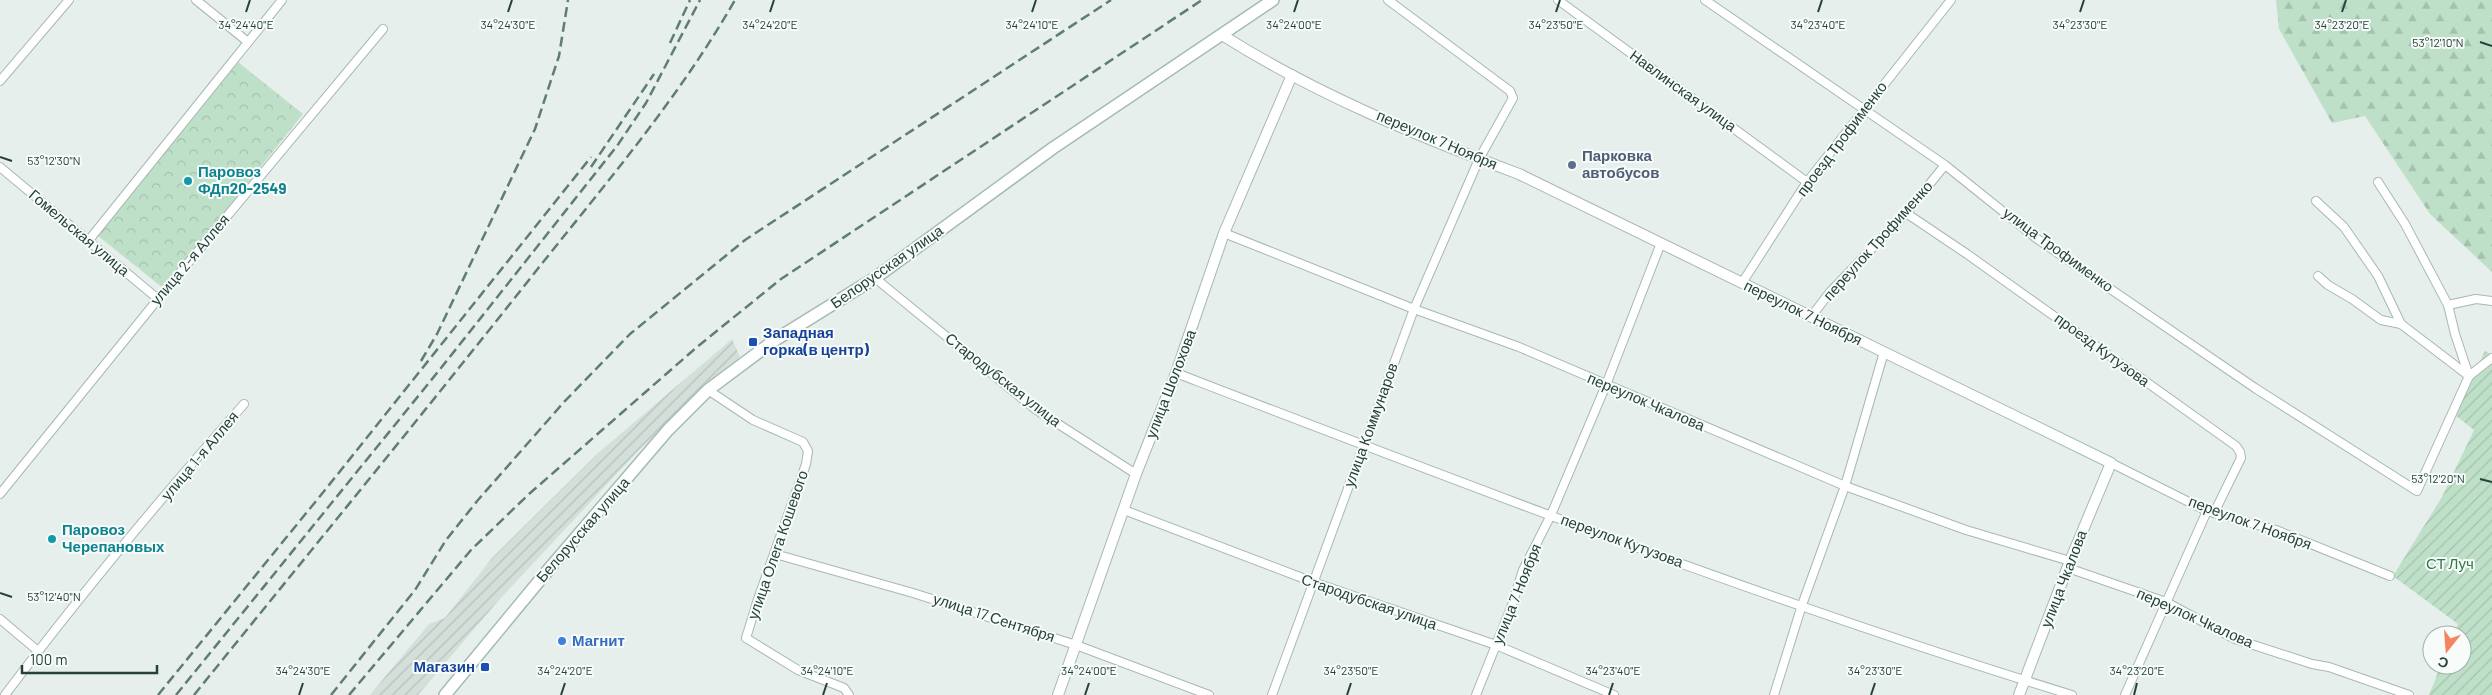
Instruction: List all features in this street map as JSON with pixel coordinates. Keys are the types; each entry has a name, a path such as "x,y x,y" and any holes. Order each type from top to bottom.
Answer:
{"main road":[{"name":"Белорусская улица","path":"445,695 549,569 662,438 708,390 775,340 875,278 1053,148 1273,0"}],"street":[{"path":"0,81 69,0"},
{"path":"196,0 248,42"},
{"path":"89,240 282,0"},
{"name":"улица Коммунаров","path":"1272,695 1414,309 1479,159 1512,101 1512,94 1388,0"},
{"name":"Навлинская улица","path":"1558,0 1807,182"},
{"name":"улица Трофименко","path":"1704,0 1945,165 2044,243 2255,388 2417,491 2469,376"},
{"name":"проезд Трофименко","path":"1742,283 1807,182 1951,0"},
{"name":"улица 2-я Аллея","path":"0,494 158,299 383,29"},
{"name":"переулок 7 Ноября","path":"1222,35 1292,75 1442,146 1519,174 2211,512 2276,530 2390,576"},
{"name":"улица Шолохова","path":"1058,695 1136,474 1176,372 1224,234 1292,75"},
{"name":"переулок Трофименко","path":"1811,317 1830,292 1906,213 1945,165"},
{"name":"Гомельская улица","path":"0,167 158,299"},
{"path":"2378,182 2405,224 2448,305 2454,334 2469,376"},
{"path":"2316,201 2344,227 2378,276 2401,324"},
{"name":"проезд Кутузова","path":"1906,213 1983,265 2236,446 2240,452 2241,458 2211,512 2166,602 2125,695"},
{"name":"переулок Чкалова","path":"1224,234 1414,309 1519,347 1846,486 2069,565 2166,602 2235,639 2312,664 2329,666 2409,695"},
{"name":"улица 7 Ноября","path":"1476,695 1523,570 1551,516 1606,385 1661,243"},
{"path":"2318,276 2328,285 2352,299 2381,320 2401,324 2469,376"},
{"name":"Стародубская улица","path":"875,278 1035,408 1136,474"},
{"path":"2448,305 2476,299 2492,301"},
{"path":"1774,695 1802,605 1846,486 1884,352"},
{"path":"2469,376 2492,358"},
{"name":"переулок Кутузова","path":"1176,372 1551,516 1802,605 2072,695"},
{"name":"улица Олега Кошевого","path":"708,390 753,420 803,442 808,451 806,464 746,638 798,670 844,688 849,695"},
{"name":"улица 1-я Аллея","path":"5,695 38,651 194,460 244,404"},
{"name":"улица Чкалова","path":"2020,695 2069,565 2111,463"},
{"name":"Стародубская улица","path":"1124,510 1313,582 1496,645 1614,695"},
{"name":"улица 17 Сентября","path":"775,554 913,593 1076,645 1209,695"},
{"path":"0,620 38,651"}],"shaded area":[{"path":"732,339 740,357 639,450 498,601 418,695 370,695 429,624 445,618 492,558 597,454"}],"green space":[{"path":"2276,0 2492,0 2492,272 2430,214 2365,116 2332,123 2279,29"},
{"path":"238,62 303,114 163,288 97,235"},
{"name":"СТ Луч","path":"2485,351 2492,355 2492,695 2429,695 2437,675 2472,675 2472,625 2458,625 2393,576 2442,497 2474,430 2455,415"}],"railway":[{"path":"421,361 437,334 535,129 559,56 568,0"},
{"path":"670,43 690,0"},
{"path":"176,695 441,368 617,146 646,103 700,0"},
{"path":"194,695 641,139 690,71 735,0"},
{"path":"331,695 415,590 446,540 478,500 564,402 630,334 745,240 1111,0"},
{"path":"349,695 471,550 529,494 697,347 781,279 1202,0"},
{"path":"591,167 654,74"},
{"path":"158,695 325,490 591,157"}],"place":[{"name":"Парковка автобусов","path":"1572,165"},
{"name":"Паровоз ФДп20-2549","path":"188,181"},
{"name":"Западная горка(в центр)","path":"753,342"},
{"name":"Паровоз Черепановых","path":"52,539"},
{"name":"Магнит","path":"562,641"},
{"name":"Магазин","path":"485,667"}]}
